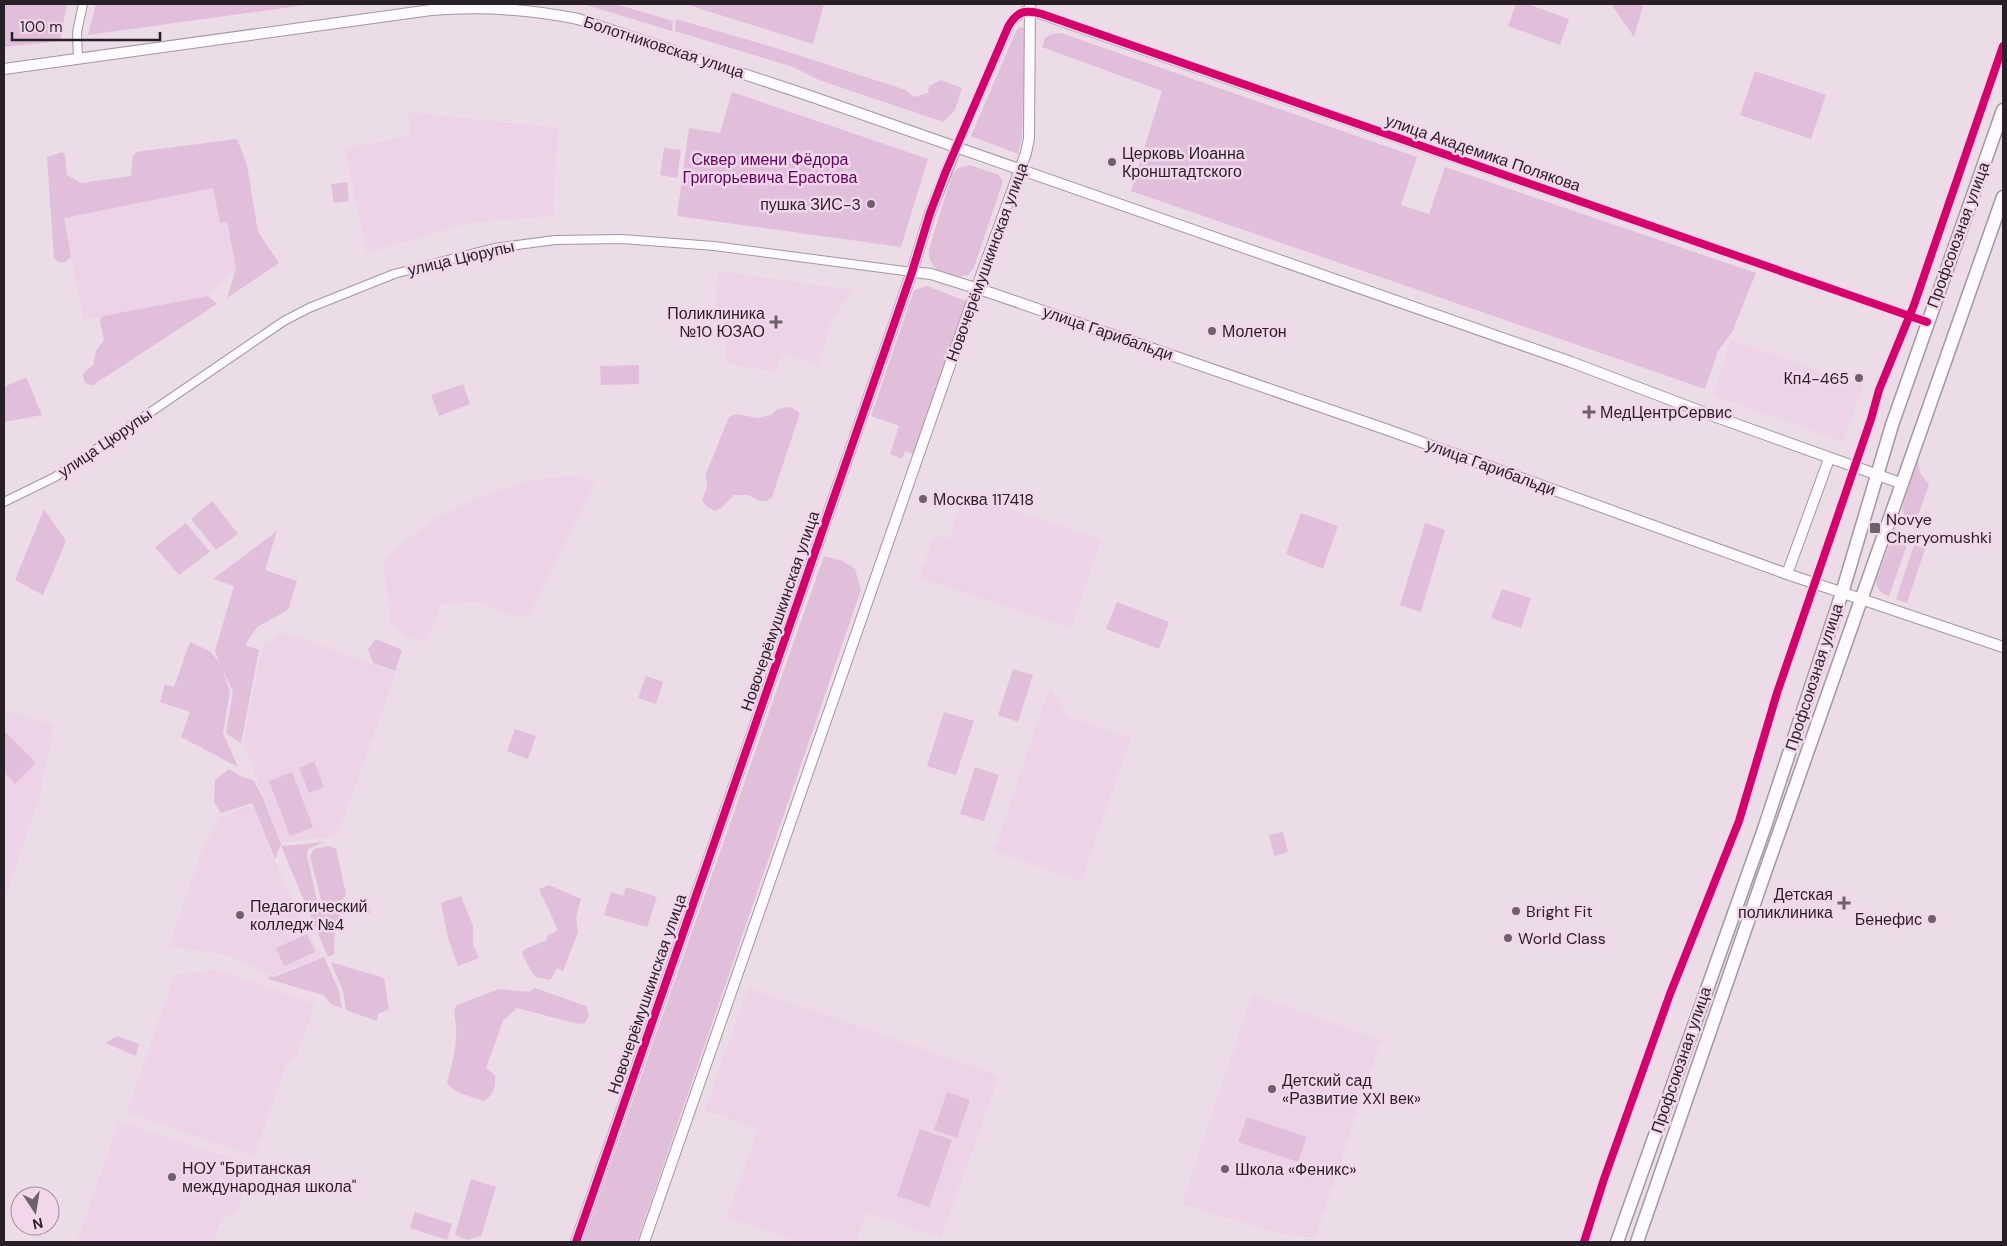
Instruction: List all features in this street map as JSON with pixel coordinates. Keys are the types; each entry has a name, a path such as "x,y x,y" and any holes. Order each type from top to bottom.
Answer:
{"main road":[{"name":"Профсоюзная улица","path":"1617,1242 1764,829 1842,593 1877,475 1927,322 2003,110"},
{"name":"Профсоюзная улица","path":"1637,1242 1763,878 2003,198"}],"street":[{"path":"78,58 76,32 83,4"},
{"name":"Болотниковская улица","path":"4,69 394,14 454,8 505,6 559,15 598,25 956,148"},
{"name":"Новочерёмушкинская улица","path":"576,1242 912,272 930,213 1011,22 1030,7"},
{"name":"Новочерёмушкинская улица","path":"644,1242 977,288 1026,153 1029,138 1030,7"},
{"name":"улица Академика Полякова","path":"1030,7 1927,322"},
{"path":"956,148 1571,362 1829,459 1903,484"},
{"name":"улица Цюрупы","path":"4,502 55,477 284,321 349,292 409,269 494,248 556,240 596,238 714,246 931,274 977,288"},
{"name":"улица Гарибальди","path":"977,288 1388,430 1787,574 2003,648"},
{"path":"1787,574 1829,459"}],"shaded area":[{"path":"407,112 558,128 554,216 468,223 367,253 345,149 411,135"},
{"path":"213,188 220,223 226,222 236,269 208,296 84,320 63,218"},
{"name":"Поликлиника №10 ЮЗАО","path":"717,271 852,290 832,320 818,365 782,353 775,372 726,363 726,324 714,318"},
{"path":"1731,340 1863,386 1843,442 1713,395"},
{"path":"578,475 595,483 528,616 513,616 481,602 441,604 426,643 404,634 390,623 384,565 388,555 435,519 488,493 532,480"},
{"path":"965,494 1101,540 1071,628 920,577 934,535 949,540"},
{"path":"286,633 396,673 337,836 281,842 243,742 263,645"},
{"path":"1050,687 1067,716 1131,738 1081,881 994,851"},
{"path":"4,709 54,726 39,798 4,901"},
{"name":"Педагогический колледж №4","path":"252,805 279,872 321,957 272,976 230,956 169,946 200,856 220,817"},
{"path":"216,970 315,1004 297,1055 286,1065 254,1156 127,1112 175,974"},
{"path":"748,988 999,1076 941,1238 867,1212 856,1242 798,1242 727,1217 758,1129 705,1110"},
{"path":"1252,995 1381,1040 1315,1238 1281,1234 1182,1204"},
{"name":"НОУ \"Британская международная школа\"","path":"119,1122 248,1164 240,1189 242,1197 238,1211 222,1218 214,1242 77,1242"}],"green space":[{"path":"4,4 67,4 60,41 4,47"},
{"path":"96,4 313,4 88,35"},
{"path":"583,4 616,4 673,21 672,31"},
{"path":"685,4 824,4 813,44"},
{"path":"1516,4 1528,4 1569,19 1560,45 1508,26"},
{"path":"1611,4 1637,4 1643,6 1634,37"},
{"path":"676,19 776,48 906,90 914,97 928,93 929,86 941,80 962,88 955,110 943,122 819,80 793,67 675,31"},
{"path":"1020,27 1024,28 1025,33 1022,138 1018,154 971,136 1016,31"},
{"path":"1061,33 1417,157 1401,205 1429,214 1445,167 1756,273 1732,332 1718,351 1705,389 1131,191 1162,91 1042,47 1045,38 1052,34"},
{"path":"1755,71 1826,95 1811,139 1740,115"},
{"name":"Сквер имени Фёдора Григорьевича Ерастова","path":"732,92 928,159 901,247 677,216 689,128 720,133"},
{"path":"237,139 247,165 258,232 279,263 227,298 236,269 227,222 220,223 213,188 64,218 71,256 63,263 58,262 54,258 47,157 62,152 65,154 67,175 81,183 131,176 133,156 136,152"},
{"path":"664,148 681,150 677,178 660,175"},
{"path":"970,165 999,175 1003,181 974,267 968,275 957,277 939,272 931,262 929,249 952,175 958,168"},
{"path":"347,182 349,201 334,203 331,184"},
{"path":"927,286 966,301 915,455 905,451 902,459 890,454 899,426 871,416 914,290"},
{"path":"208,296 217,304 93,385 88,385 85,382 83,374 93,365 96,351 104,340 100,324 100,319 103,316"},
{"path":"639,365 639,384 601,385 600,366"},
{"path":"26,377 42,415 4,422 4,387"},
{"path":"463,384 470,404 439,416 431,395"},
{"path":"790,407 799,412 799,416 772,497 767,501 759,501 748,495 734,495 721,508 715,511 707,507 702,500 707,488 706,474 729,417 736,414 758,418 771,415 778,409"},
{"path":"1918,459 1920,473 1929,485 1913,528 1907,523 1902,508"},
{"path":"212,501 238,534 216,550 191,519"},
{"path":"44,509 66,541 43,595 15,580"},
{"path":"1301,513 1338,526 1323,569 1286,554"},
{"path":"186,523 210,552 179,575 155,547"},
{"path":"1425,523 1445,530 1421,612 1400,605"},
{"path":"277,531 265,570 297,581 288,610 257,627 245,645 259,650 241,743 226,733 233,692 222,668 230,692 223,733 238,767 181,737 190,712 160,702 165,684 174,687 190,642 210,651 220,663 215,651 234,586 213,579"},
{"path":"1894,540 1908,542 1889,596 1880,591 1876,581 1889,546"},
{"path":"1914,545 1925,549 1907,603 1896,599"},
{"path":"824,556 843,561 855,569 861,590 637,1242 583,1242"},
{"path":"1502,589 1531,598 1521,628 1491,618"},
{"path":"1117,602 1169,622 1159,649 1106,629"},
{"path":"376,639 402,650 395,671 373,663 368,649"},
{"path":"1013,669 1033,675 1018,722 998,715"},
{"path":"646,676 663,682 656,704 638,698"},
{"path":"944,712 974,721 956,775 927,766"},
{"path":"515,729 536,736 528,759 507,751"},
{"path":"4,731 36,763 15,784 4,772"},
{"path":"314,761 324,787 309,793 299,768"},
{"path":"975,767 999,775 984,821 960,814"},
{"path":"229,769 240,776 254,781 263,798 281,844 275,859 252,803 221,813 214,802 215,780"},
{"path":"292,772 313,827 290,836 269,781"},
{"path":"1283,832 1288,852 1274,856 1269,835"},
{"path":"324,842 308,849 307,856 318,905 327,910 367,897 371,913 342,912 335,923 334,954 328,957 281,846"},
{"path":"329,846 336,849 346,894 342,900 327,903 321,900 310,856 314,849"},
{"path":"549,885 581,899 576,917 578,932 563,971 557,968 552,978 548,980 534,976 522,954 525,949 547,940 547,936 558,930 539,889"},
{"path":"626,887 657,897 647,927 604,915 611,892 623,896"},
{"path":"461,896 473,926 473,945 479,958 458,966 448,938 441,903"},
{"path":"307,934 315,952 284,966 276,948"},
{"path":"324,957 339,991 342,1008 331,1004 323,995 268,979 269,976 274,977"},
{"path":"331,962 384,978 389,1009 378,1014 377,1021 346,1010 343,991"},
{"path":"535,988 586,1006 589,1016 585,1023 578,1024 517,1008 503,1021 486,1068 495,1075 495,1086 490,1096 484,1101 464,1094 450,1086 447,1083 455,1049 456,1025 454,1013 457,1005 499,989 529,992"},
{"path":"117,1036 139,1044 136,1056 105,1043"},
{"path":"947,1092 970,1100 957,1138 934,1130"},
{"path":"1247,1117 1307,1137 1298,1162 1238,1142"},
{"path":"920,1129 952,1140 929,1207 897,1196"},
{"path":"471,1179 496,1187 481,1236 467,1240 455,1235"},
{"path":"415,1212 452,1224 447,1240 410,1228"}],"cycle path":[{"path":"576,1242 912,272 930,213 1008,27 1018,15 1026,12 1042,14 1927,322"},
{"path":"1584,1242 1604,1179 1670,994 1739,821 1777,693 1871,419 1879,390 1914,305 2003,46"}],"place":[{"name":"Церковь Иоанна Кронштадтского","path":"1112,162"},
{"name":"пушка ЗИС-3","path":"871,204"},
{"name":"Поликлиника №10 ЮЗАО","path":"776,322"},
{"name":"Молетон","path":"1212,331"},
{"name":"Кп4-465","path":"1859,378"},
{"name":"МедЦентрСервис","path":"1589,412"},
{"name":"Москва 117418","path":"923,499"},
{"name":"Novye Cheryomushki","path":"1875,528"},
{"name":"Детская поликлиника","path":"1844,903"},
{"name":"Bright Fit","path":"1516,911"},
{"name":"Педагогический колледж №4","path":"240,915"},
{"name":"Бенефис","path":"1932,919"},
{"name":"World Class","path":"1508,938"},
{"name":"Детский сад «Развитие XXI век»","path":"1272,1089"},
{"name":"Школа «Феникс»","path":"1225,1169"},
{"name":"НОУ \"Британская международная школа\"","path":"172,1177"}]}
